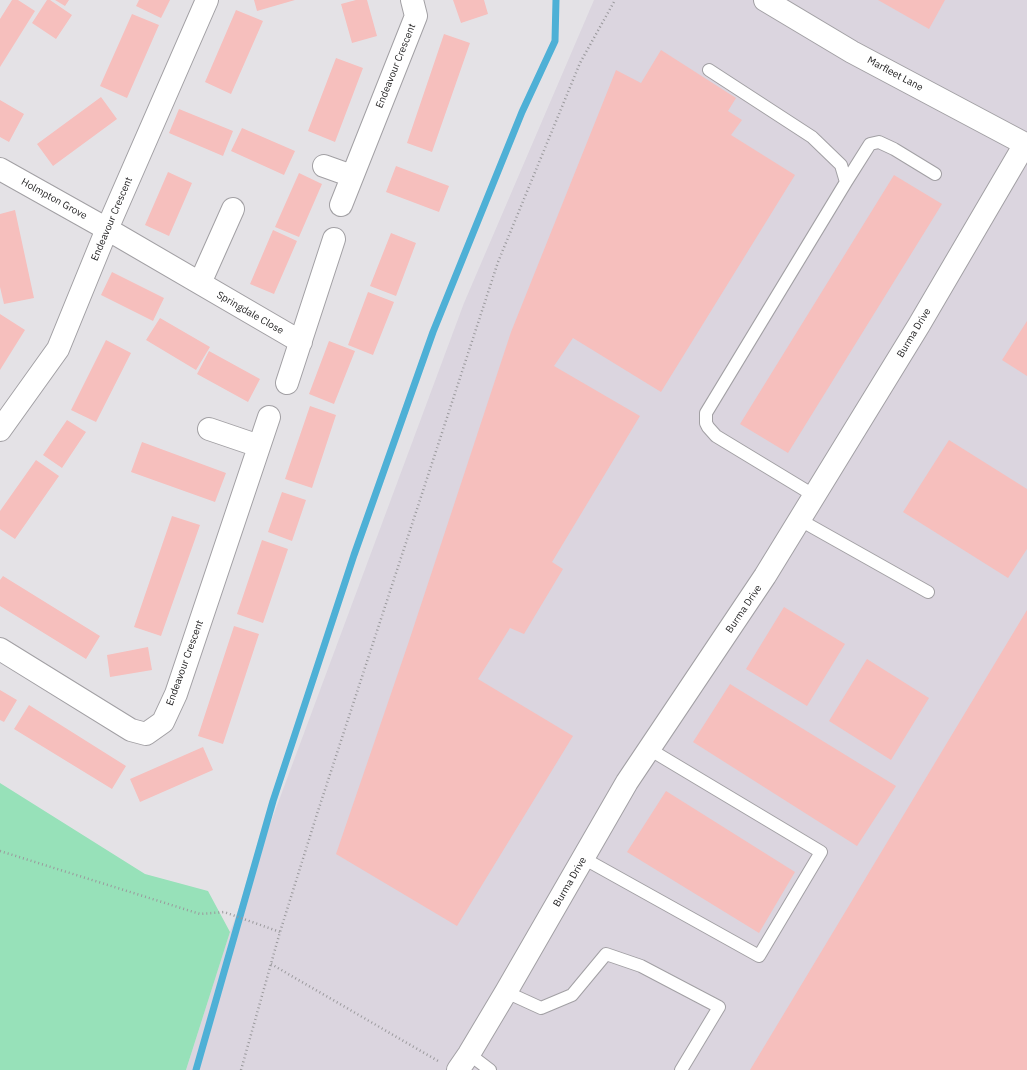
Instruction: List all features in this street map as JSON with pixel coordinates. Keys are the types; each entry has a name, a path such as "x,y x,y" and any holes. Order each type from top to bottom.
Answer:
{"street":[{"name":"Endeavour Crescent","path":"0,430 58,349 107,229 207,0"},
{"name":"Endeavour Crescent","path":"341,205 416,16 412,0"},
{"name":"Marfleet Lane","path":"765,0 852,52 1026,145"},
{"name":"Burma Drive","path":"455,1062 506,992 627,782 765,576 800,520 919,325 1026,145"},
{"path":"324,166 352,176"},
{"name":"Holmpton Grove","path":"0,169 107,229"},
{"path":"200,283 233,209"},
{"name":"Springdale Close","path":"107,229 301,342"},
{"path":"287,383 334,239"},
{"name":"Endeavour Crescent","path":"0,649 130,730 146,734 162,722 176,694 269,417"},
{"path":"209,429 258,446"}],"lane":[{"path":"709,70 812,137 841,165 846,182"},
{"path":"814,496 716,436 708,427 705,417 709,408 870,144 878,142 894,149 935,174"},
{"path":"800,520 928,592"},
{"path":"583,858 759,956 821,852 649,749"},
{"path":"506,992 541,1008 572,995 606,954 641,966 719,1007 681,1070"},
{"path":"455,1062 490,1070"}],"path":[{"path":"241,1070 280,932 322,799 498,262 580,64 615,0"},
{"path":"0,851 200,914 224,912 280,932"},
{"path":"271,964 455,1062"}],"shaded area":[{"path":"594,0 1027,0 1027,1070 186,1070 230,932 464,303"}],"green space":[{"path":"0,783 145,874 208,891 230,932 186,1070 0,1070"}],"building":[{"path":"12,0 18,0 35,11 0,67 0,19"},
{"path":"47,0 50,0 72,15 56,39 32,23"},
{"path":"55,0 69,0 65,6"},
{"path":"139,0 170,0 161,18 136,6"},
{"path":"254,0 295,0 257,11"},
{"path":"356,0 367,0 377,36 352,43 341,4"},
{"path":"453,0 484,0 488,14 461,23"},
{"path":"878,0 945,0 929,29"},
{"path":"236,10 263,21 231,94 205,82"},
{"path":"132,14 159,25 127,98 100,86"},
{"path":"444,34 470,43 432,152 407,143"},
{"path":"661,50 736,98 728,111 742,120 731,135 795,175 661,392 573,338 554,366 640,416 552,562 563,569 524,634 510,628 478,679 573,736 457,926 336,854 408,644 511,332 616,70 641,83"},
{"path":"336,58 363,68 335,142 308,131"},
{"path":"101,97 117,119 53,166 37,144"},
{"path":"0,100 24,114 9,142 0,137"},
{"path":"179,109 233,131 223,156 169,133"},
{"path":"242,128 295,151 284,175 231,151"},
{"path":"396,166 449,186 439,212 386,192"},
{"path":"168,172 192,183 169,236 145,225"},
{"path":"299,173 322,184 299,237 275,227"},
{"path":"894,175 942,204 788,453 740,424"},
{"path":"15,210 34,298 4,304 0,287 0,214"},
{"path":"273,230 297,241 274,294 250,284"},
{"path":"391,233 416,243 396,296 370,286"},
{"path":"112,272 164,298 153,321 101,295"},
{"path":"368,292 394,302 373,355 348,345"},
{"path":"0,314 25,330 0,370"},
{"path":"160,318 210,347 196,370 146,340"},
{"path":"1027,321 1027,376 1002,360"},
{"path":"106,340 131,353 96,422 71,410"},
{"path":"329,341 355,351 334,404 309,394"},
{"path":"209,351 260,379 248,402 197,374"},
{"path":"310,406 336,415 312,488 285,479"},
{"path":"67,420 86,432 62,468 43,455"},
{"path":"949,440 1027,489 1027,549 1008,578 903,512"},
{"path":"142,442 226,473 215,502 131,472"},
{"path":"36,460 59,476 15,539 0,529 0,511"},
{"path":"282,492 306,500 292,541 268,532"},
{"path":"172,516 200,525 161,636 134,627"},
{"path":"262,540 288,549 263,623 237,614"},
{"path":"3,576 100,636 86,659 0,606 0,580"},
{"path":"784,607 845,644 807,706 746,669"},
{"path":"1027,610 1027,1070 750,1070"},
{"path":"234,626 259,634 223,744 198,736"},
{"path":"148,647 152,670 110,677 107,655"},
{"path":"867,659 929,698 891,760 829,721"},
{"path":"730,684 896,786 857,846 693,742"},
{"path":"0,690 17,700 4,722 0,720"},
{"path":"29,705 126,766 112,789 14,729"},
{"path":"203,747 213,770 140,802 130,779"},
{"path":"666,791 795,872 759,933 627,852"}],"waterway":[{"path":"196,1070 273,801 354,555 433,332 522,112 555,41 556,0"}]}
